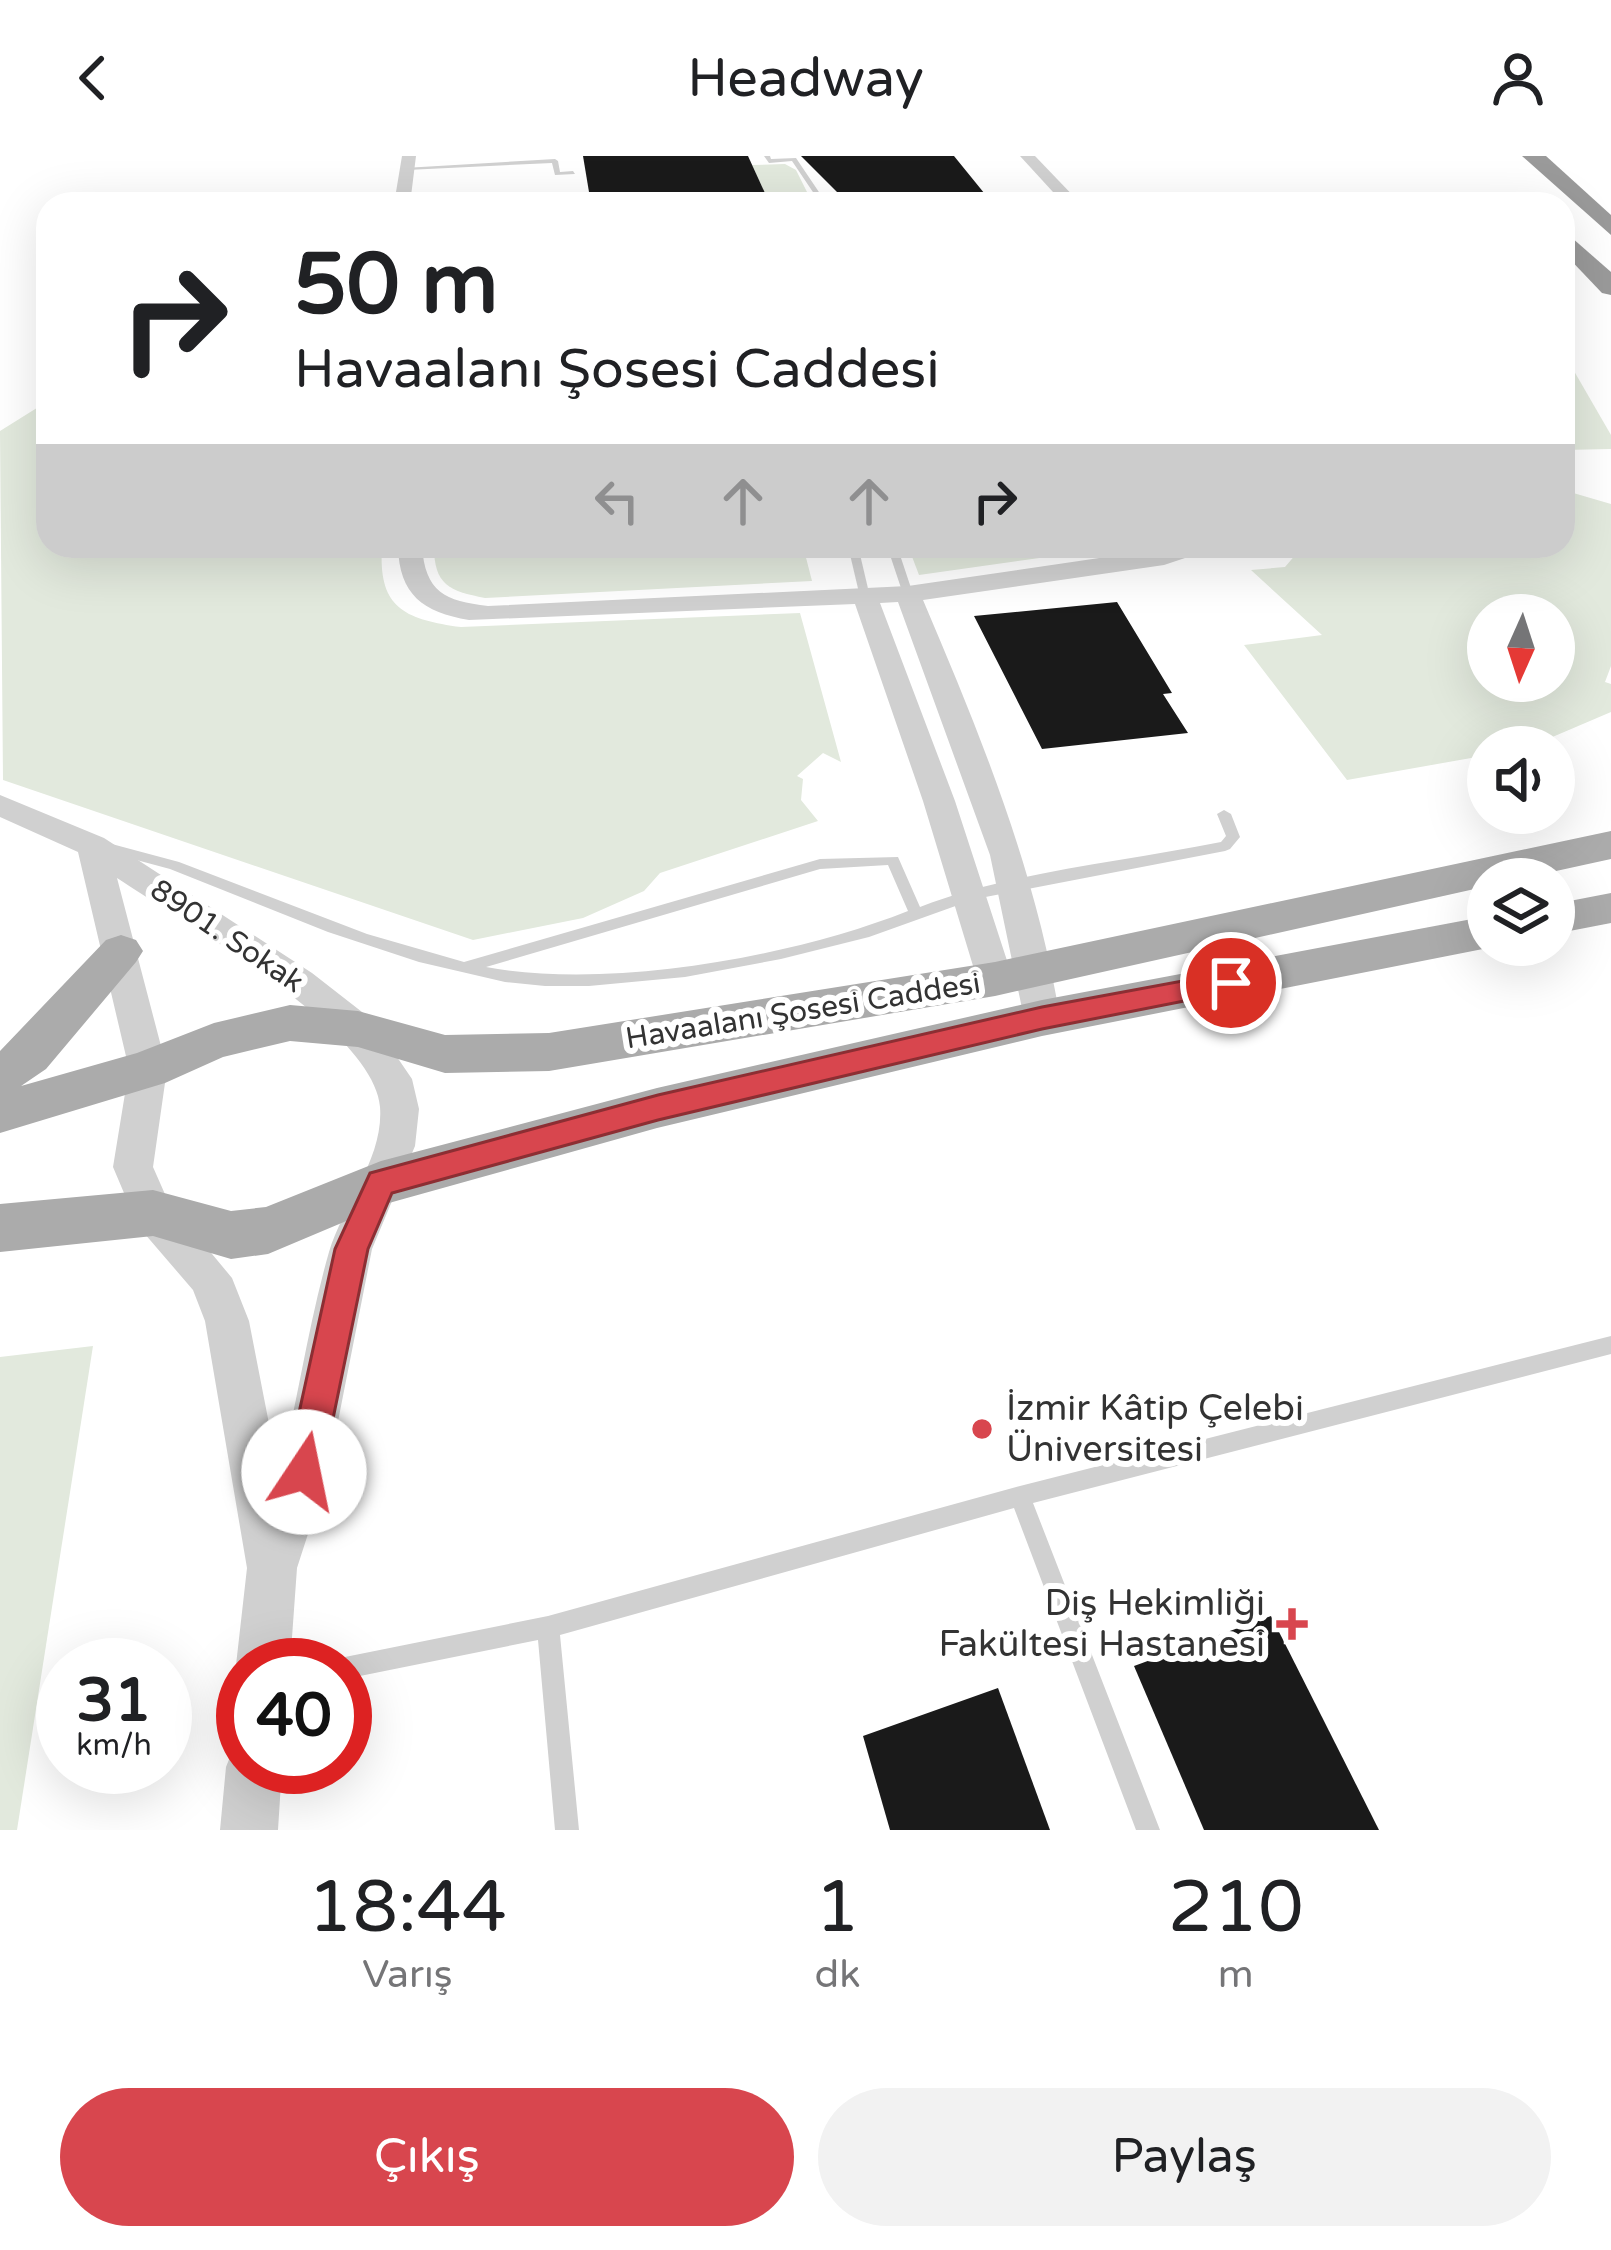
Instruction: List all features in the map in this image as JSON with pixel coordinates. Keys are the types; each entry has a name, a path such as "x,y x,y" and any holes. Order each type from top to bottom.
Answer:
{"highway":[{"path":"1533,156 1571,192"},
{"path":"1555,177 1611,210"},
{"path":"1575,195 1611,228"},
{"path":"1575,235 1611,270"},
{"path":"1575,250 1611,287"}],"main road":[{"name":"Havaalanı Şosesi Caddesi","path":"381,1183 658,1108 1024,990 1611,844"},
{"path":"1575,915 1611,908"},
{"name":"Havaalanı Şosesi Caddesi","path":"0,1113 148,1069 214,1041 290,1023 358,1029 445,1054 532,1054 1467,935"},
{"path":"0,1076 29,1056 73,1012 122,951"},
{"path":"0,1228 153,1213 231,1235 268,1230 381,1183"}],"street":[{"path":"404,192 408,162"},
{"path":"1020,162 1039,192"},
{"path":"1020,162 1058,192"},
{"path":"410,558 410,580 418,594 460,611 908,594 1165,558"},
{"path":"908,594 989,796 1018,885 1024,990"},
{"path":"865,597 969,896 1024,990"},
{"name":"8901. Sokak","path":"0,806 93,846 299,983 358,1029"},
{"name":"8901. Sokak","path":"93,846 148,1069"},
{"path":"266,1638 272,1568 304,1472 352,1249 395,1146 400,1109 393,1079 358,1029"},
{"path":"148,1069 133,1167 153,1213 210,1278 227,1321 272,1568"},
{"path":"249,1830 252,1794"}],"lane":[{"path":"767,156 769,161 794,159 816,192"},
{"path":"408,162 555,161 557,174 573,172"},
{"path":"856,558 865,597"},
{"path":"896,558 908,594"},
{"path":"93,846 184,864 283,908 463,968 570,979 676,970 841,938 969,896 1225,846 1233,837 1224,814"},
{"path":"463,968 820,865 893,860 917,915"},
{"path":"372,1663 548,1627 1020,1496 1611,1345"},
{"path":"1020,1496 1148,1830"},
{"path":"548,1627 567,1830"}],"shaded area":[{"path":"785,164 796,170 807,192 764,192 752,165"},
{"path":"1575,373 1611,435 1611,449 1575,450"},
{"path":"36,408 36,558 382,558 384,583 398,606 424,620 461,627 800,613 841,762 823,753 797,776 803,779 801,800 818,821 660,873 644,891 583,918 473,940 3,780 0,431"},
{"path":"1575,494 1611,504 1611,666 1605,682 1611,684 1611,712 1575,727 1467,726 1467,759 1347,780 1244,645 1322,635 1251,570 1285,567 1293,558 1575,558"},
{"path":"436,558 806,558 812,581 485,598 446,584"},
{"path":"913,558 1040,558 919,575"},
{"path":"93,1346 47,1638 36,1638 36,1709 17,1830 0,1830 0,1357"}],"building":[{"path":"583,156 748,156 764,192 589,192"},
{"path":"801,156 954,156 983,192 860,192 837,192"},
{"path":"1117,602 1172,693 1163,694 1188,733 1042,749 974,616"},
{"path":"1271,1616 1379,1830 1204,1830 1134,1666"},
{"path":"998,1688 1050,1830 890,1830 863,1736"}],"place":[{"name":"İzmir Kâtip Çelebi Üniversitesi","path":"982,1429"},
{"name":"Diş Hekimliği Fakültesi Hastanesi","path":"1292,1624"}],"route":[{"path":"304,1472 352,1249 381,1183 658,1108 1042,1018 1231,983"}]}
